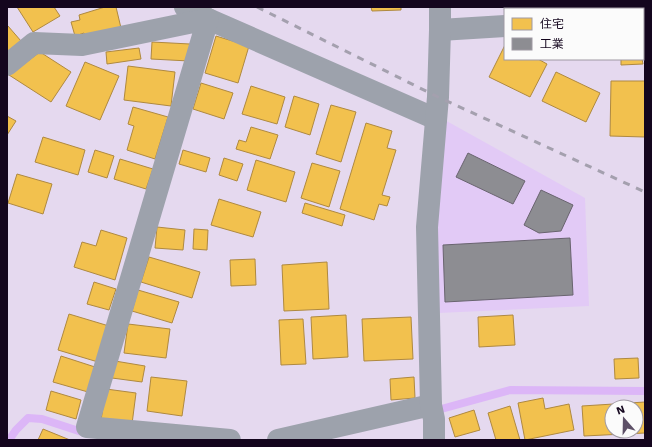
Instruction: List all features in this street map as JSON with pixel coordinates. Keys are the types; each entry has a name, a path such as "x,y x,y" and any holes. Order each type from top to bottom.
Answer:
{"street":[{"path":"185,7 208,19 436,119"},
{"path":"278,440 433,421 427,227 436,119 440,7"},
{"path":"7,65 34,43 82,45 208,19"},
{"path":"208,19 87,427 230,440"},
{"path":"440,30 504,26"}],"shaded area":[{"path":"443,119 585,198 589,306 438,313 435,227"}],"building: 住宅":[{"path":"17,7 54,7 60,16 33,32"},
{"path":"105,7 116,7 121,28 86,38 84,33 75,36 71,22 80,20 79,15"},
{"path":"371,7 401,7 401,10 372,11"},
{"path":"8,26 21,41 7,53 7,27"},
{"path":"216,36 249,46 238,83 205,73"},
{"path":"152,42 190,44 189,61 151,59"},
{"path":"504,47 504,60 540,60 547,64 530,97 489,77"},
{"path":"139,48 141,59 107,64 106,52"},
{"path":"40,52 71,72 51,102 9,75"},
{"path":"621,60 642,60 643,64 621,65"},
{"path":"85,62 119,76 100,120 66,106"},
{"path":"128,66 175,72 171,106 124,100"},
{"path":"556,72 600,93 586,122 542,101"},
{"path":"611,81 645,81 645,137 610,136"},
{"path":"201,83 233,93 224,119 193,109"},
{"path":"251,86 285,97 277,124 242,114"},
{"path":"294,96 319,104 310,135 285,127"},
{"path":"331,105 356,112 341,162 316,154"},
{"path":"133,107 168,117 155,159 127,150 134,126 128,124"},
{"path":"7,116 16,121 7,135"},
{"path":"366,123 392,131 387,148 396,150 382,195 390,197 387,206 379,204 374,220 340,209"},
{"path":"251,127 278,135 270,159 236,149 239,140 246,142"},
{"path":"43,137 85,150 78,175 35,162"},
{"path":"95,150 114,156 107,178 88,172"},
{"path":"183,150 210,158 206,172 179,164"},
{"path":"224,158 243,164 237,181 219,175"},
{"path":"120,159 153,169 146,189 114,179"},
{"path":"256,160 295,172 286,202 247,190"},
{"path":"312,163 340,171 329,207 301,198"},
{"path":"17,174 52,184 43,214 8,203"},
{"path":"219,199 261,212 253,237 211,225"},
{"path":"305,203 345,215 342,226 302,213"},
{"path":"157,227 185,230 183,250 155,248"},
{"path":"194,229 208,230 207,250 193,249"},
{"path":"101,230 127,238 115,280 74,267 82,242 96,246"},
{"path":"149,257 200,272 192,298 141,282"},
{"path":"255,259 256,285 231,286 230,260"},
{"path":"327,262 329,309 284,311 282,265"},
{"path":"94,282 116,289 109,310 87,304"},
{"path":"138,290 179,302 172,323 132,311"},
{"path":"69,314 109,326 98,362 58,350"},
{"path":"346,315 348,357 313,359 311,317"},
{"path":"513,315 515,345 479,347 478,317"},
{"path":"411,317 413,359 364,361 362,319"},
{"path":"303,319 306,364 281,365 279,320"},
{"path":"128,324 170,329 166,358 124,353"},
{"path":"61,356 95,367 88,392 53,382"},
{"path":"638,358 639,378 615,379 614,359"},
{"path":"115,361 145,366 142,382 112,378"},
{"path":"151,377 187,381 182,416 147,411"},
{"path":"414,377 415,398 391,400 390,379"},
{"path":"106,389 136,393 132,424 101,420"},
{"path":"51,391 81,400 76,419 46,410"},
{"path":"543,398 545,409 569,404 574,430 525,440 518,403"},
{"path":"645,402 645,433 644,433"},
{"path":"604,405 604,435 584,436 582,406"},
{"path":"510,406 520,440 496,440 488,413"},
{"path":"474,410 480,430 455,437 449,418"},
{"path":"43,429 70,440 38,440"}],"building: 工業":[{"path":"468,153 525,181 513,204 456,177"},
{"path":"541,190 573,205 561,231 539,233 524,225"},
{"path":"570,238 573,295 445,302 443,245"}],"waterway":[{"path":"434,411 510,390 645,391"},
{"path":"9,440 16,430 28,418 42,419 88,434"}],"railway":[{"path":"257,7 438,97 645,192"}]}
